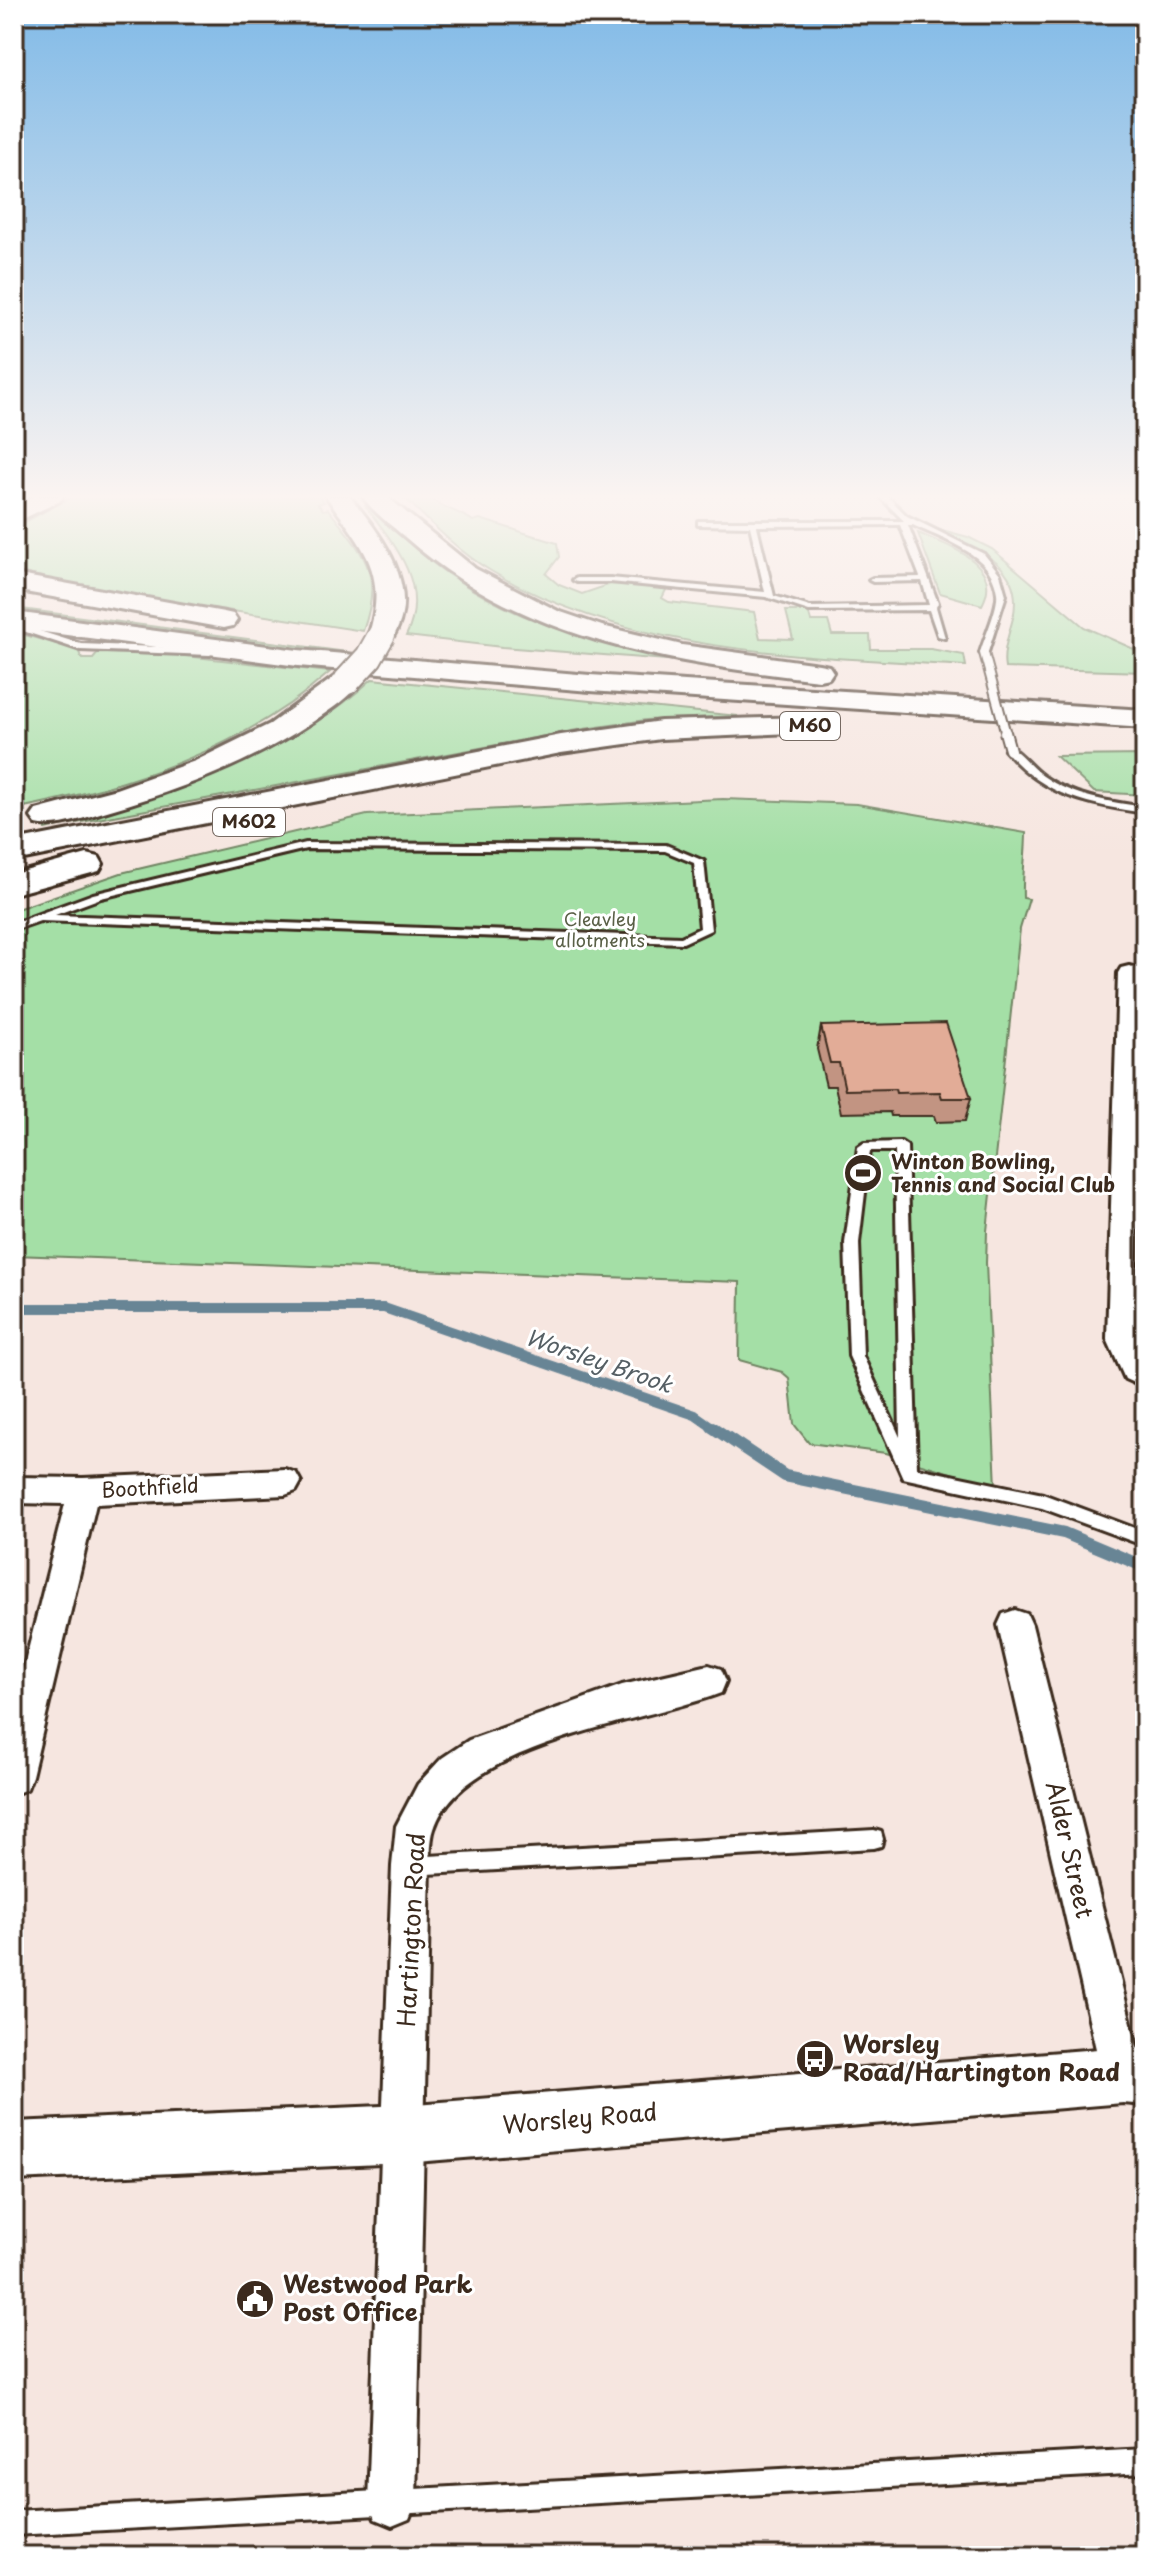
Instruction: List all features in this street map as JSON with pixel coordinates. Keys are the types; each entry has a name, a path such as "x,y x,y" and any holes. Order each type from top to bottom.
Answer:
{"highway":[{"path":"120,616 241,633 421,652 880,683 1110,690"},
{"path":"203,616 242,623"},
{"path":"14,824 142,790 225,758 298,719 347,681 369,657 388,616"},
{"path":"547,616 614,639 761,666 915,681 1040,688"},
{"name":"M60","path":"14,622 242,652 739,695 1141,718"},
{"path":"301,633 421,652"},
{"name":"M60","path":"484,759 620,735 698,727 971,727 1141,718"},
{"path":"14,851 484,759"},
{"name":"M602","path":"14,884 484,759"}],"main road":[{"name":"Worsley Road","path":"14,2151 404,2134 1134,2076"}],"street":[{"path":"1129,973 1121,1339 1135,1371 1145,1376"},
{"name":"Boothfield","path":"14,1490 83,1491 285,1482"},
{"path":"14,1776 83,1491"},
{"name":"Alder Street","path":"1015,1625 1134,2076"},
{"name":"Hartington Road","path":"392,2502 411,1866 415,1826 431,1797 455,1771 482,1752 622,1702 709,1681"}],"lane":[{"path":"935,616 942,636"},
{"path":"996,616 984,653 1010,750 1025,769 1052,788 1102,804 1145,810"},
{"path":"14,927 97,896 306,846 666,848 699,861 706,930 683,940 40,918"},
{"path":"901,1146 909,1473 856,1356 852,1243 864,1147 901,1146"},
{"path":"909,1473 1043,1501 1145,1539"},
{"path":"411,1866 874,1839"},
{"path":"14,2523 1145,2461"}],"green space":[{"path":"41,616 74,616 347,652 345,655"},
{"path":"265,616 368,616 363,631"},
{"path":"525,616 576,635 705,663 406,636 413,618"},
{"path":"592,616 755,616 760,638 793,639 787,616 809,616 811,621 828,621 832,635 870,635 871,649 931,649 964,655 966,666 783,654 662,636"},
{"path":"1071,616 1084,627 1145,654 1145,672 1005,668 1005,649 1013,618"},
{"path":"14,632 78,650 82,659 93,659 98,653 177,655 330,672 260,723 182,762 99,789 14,809"},
{"path":"372,679 738,716 646,720 577,730 44,829 175,790 259,755 337,708"},
{"path":"1145,755 1145,795 1094,792 1056,756"},
{"name":"Cleavley allotments","path":"723,799 857,804 1026,833 1023,898 1029,899 1020,929 987,1231 996,1487 886,1453 809,1443 794,1424 789,1378 782,1372 739,1360 740,1282 14,1255 14,910 121,873 367,815"}],"building":[{"path":"946,1023 971,1098 942,1098 940,1092 896,1093 895,1089 845,1090 839,1063 830,1063 821,1026"}],"waterway":[{"name":"Worsley Brook","path":"14,1308 384,1308 695,1415 715,1429"},
{"name":"Worsley Brook","path":"712,1427 785,1476 1064,1533 1145,1567"}],"place":[{"name":"Winton Bowling, Tennis and Social Club","path":"863,1173"},
{"name":"Worsley Road/Hartington Road","path":"815,2059"},
{"name":"Westwood Park Post Office","path":"255,2299"}]}
